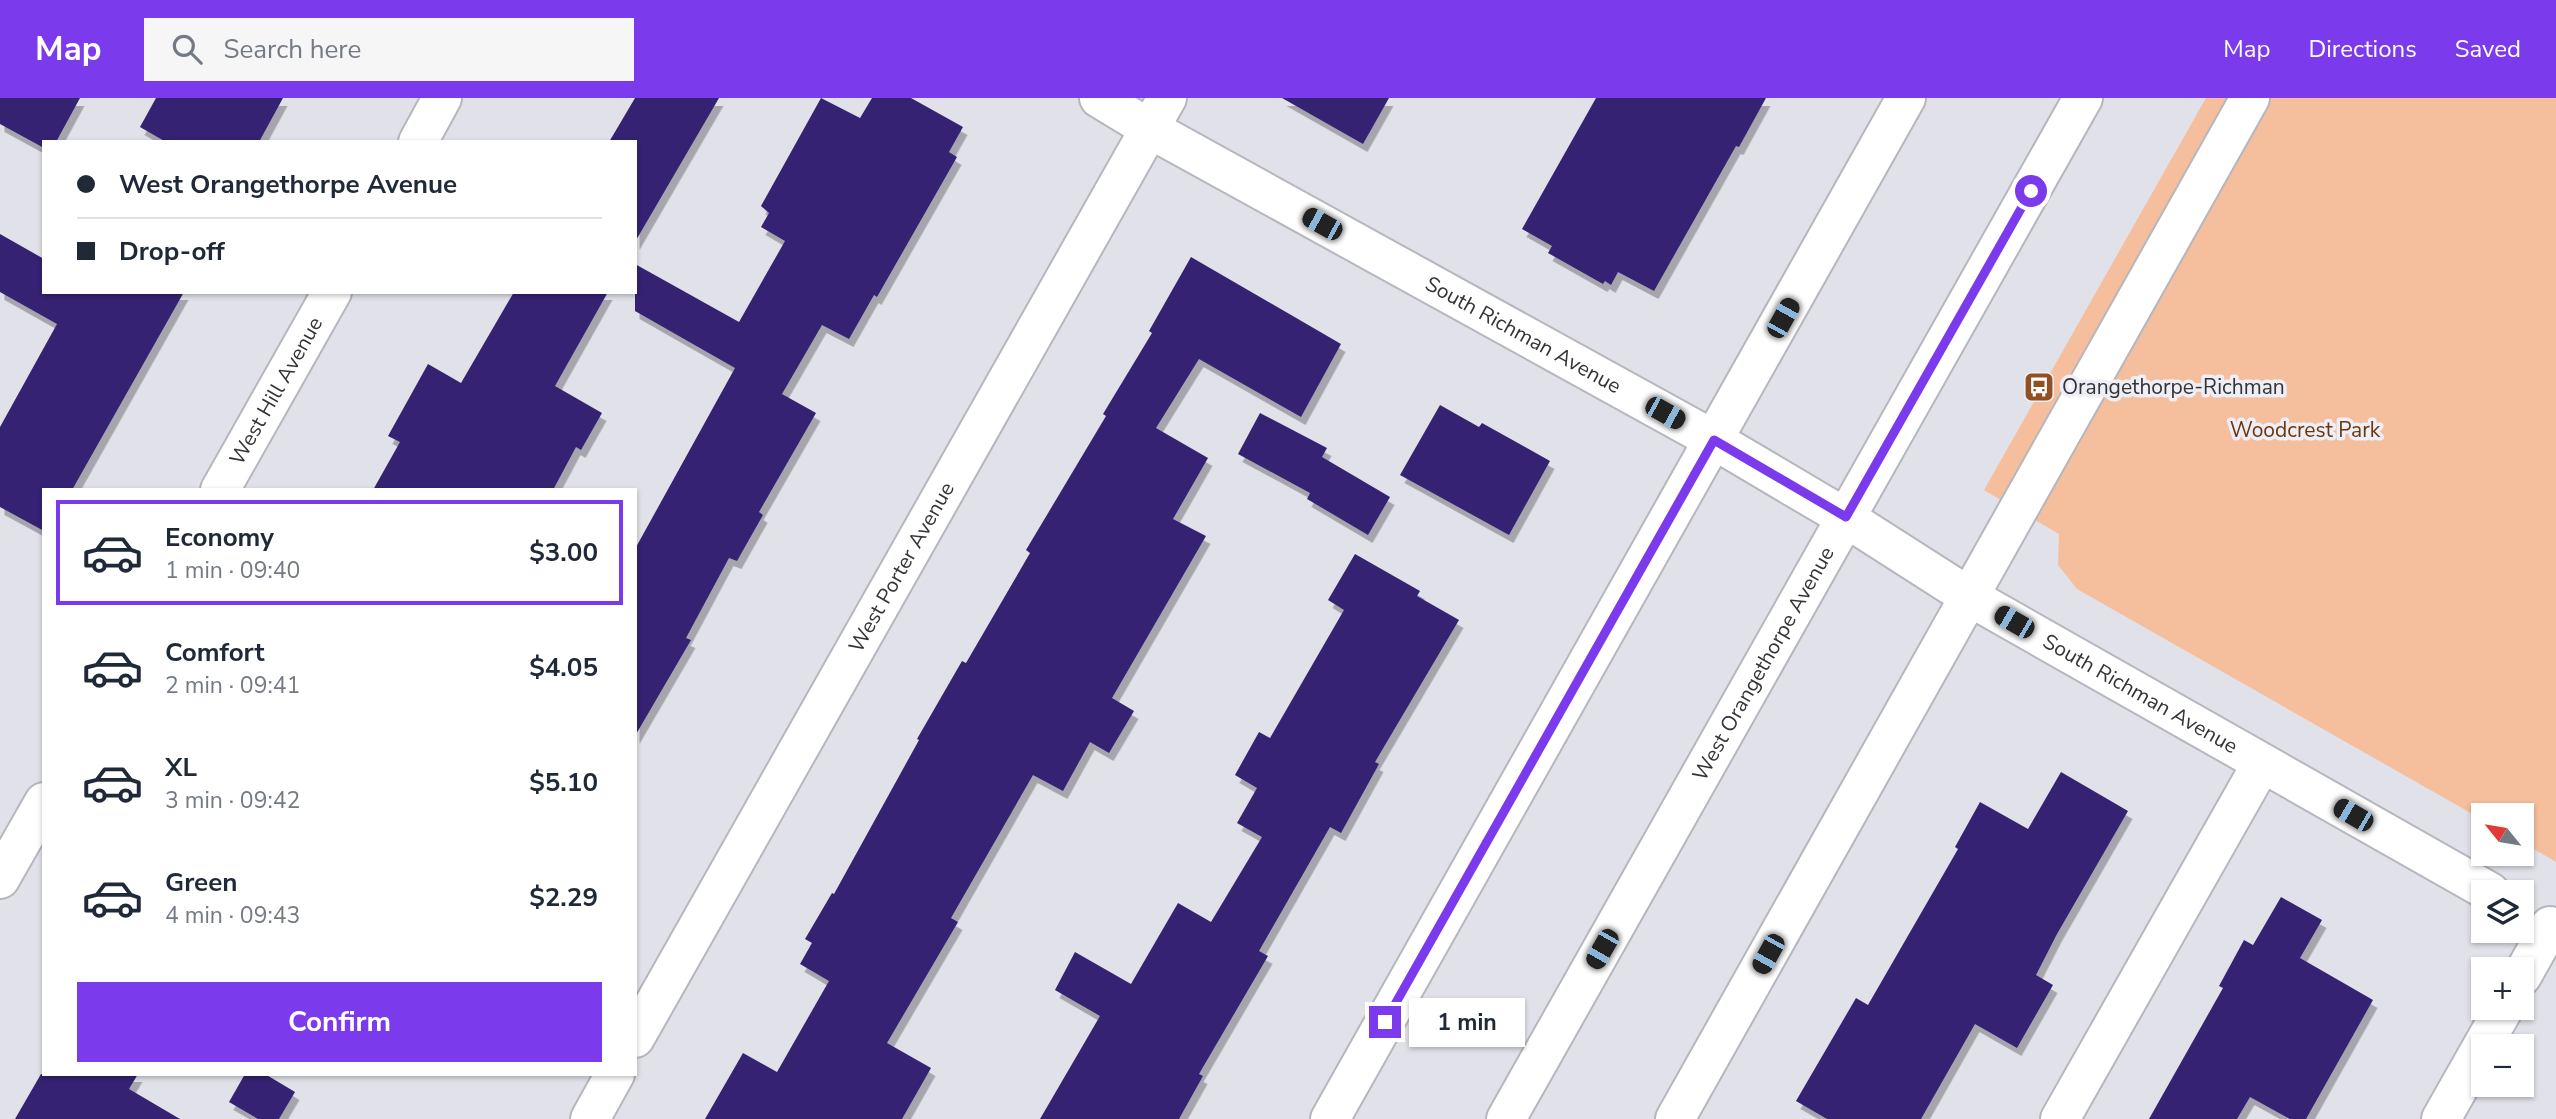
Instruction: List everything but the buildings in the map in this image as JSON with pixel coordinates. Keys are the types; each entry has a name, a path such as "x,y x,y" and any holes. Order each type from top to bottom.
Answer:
{"street":[{"path":"419,140 442,98"},
{"name":"South Richman Avenue","path":"1099,98 1159,114 1846,517 1968,596 2471,881"},
{"path":"1330,1119 1906,98"},
{"name":"West Orangethorpe Avenue","path":"1506,1119 2083,98"},
{"path":"1675,1119 2250,98"},
{"name":"West Porter Avenue","path":"637,1034 1159,114"},
{"name":"West Hill Avenue","path":"221,488 331,294"},
{"path":"2060,1119 2262,763"},
{"path":"0,879 42,806"},
{"path":"2529,957 2543,922"},
{"path":"2441,1119 2497,1020"},
{"path":"590,1119 614,1076"}],"green space":[{"name":"Woodcrest Park","path":"2206,98 2556,98 2556,862 2534,849 2534,803 2471,803 2471,813 2077,589 2058,565 2059,534 1984,490"}],"place":[{"name":"Orangethorpe-Richman","path":"2039,387"}],"route":[{"path":"1385,1022 1714,440 1846,517 2031,191"}]}
